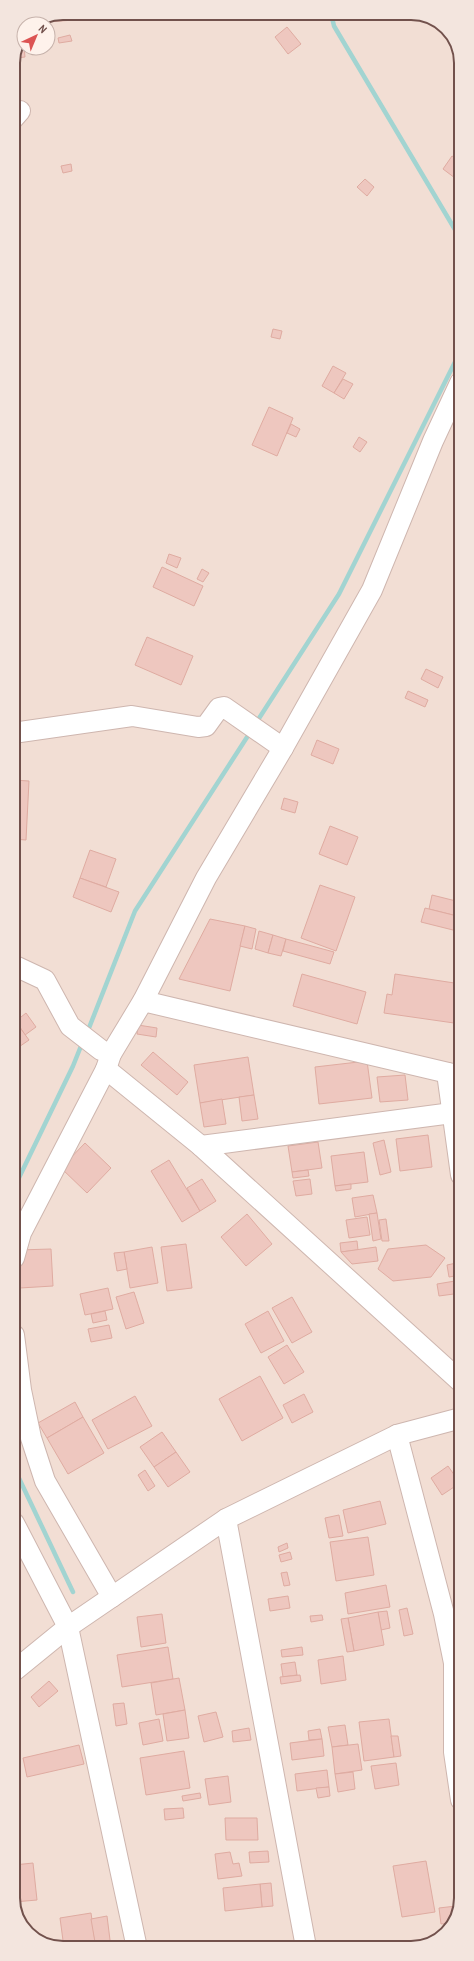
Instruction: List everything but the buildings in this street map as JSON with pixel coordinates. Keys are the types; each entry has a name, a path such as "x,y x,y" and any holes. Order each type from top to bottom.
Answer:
{"street":[{"path":"20,1237 106,1058 143,1001 276,743 372,590 433,441 454,395"},
{"path":"20,733 132,716 198,727 206,726 219,708 224,707 276,743"},
{"path":"20,968 45,980 70,1026 454,1376"},
{"path":"143,1001 454,1074 452,1113 454,1127"},
{"path":"201,1146 452,1113"},
{"path":"20,1382 30,1438 45,1481 112,1597"},
{"path":"20,1666 68,1627 226,1519 397,1435 454,1420"},
{"path":"397,1435 444,1614 454,1663"},
{"path":"226,1519 305,1941"},
{"path":"20,1535 68,1627 135,1941"}],"shaded area":[{"path":"63,20 413,20 427,23 435,27 448,42 453,55 454,1898 452,1912 448,1919 439,1930 425,1939 411,1941 61,1941 47,1938 35,1930 23,1914 21,1906 21,56 56,56 56,21"}],"waterway":[{"path":"333,20 334,26 454,228"},
{"path":"256,723 339,594 454,364"},
{"path":"87,1033 135,911 251,731"},
{"path":"20,1176 73,1066 83,1041"},
{"path":"20,1480 73,1592"}]}
